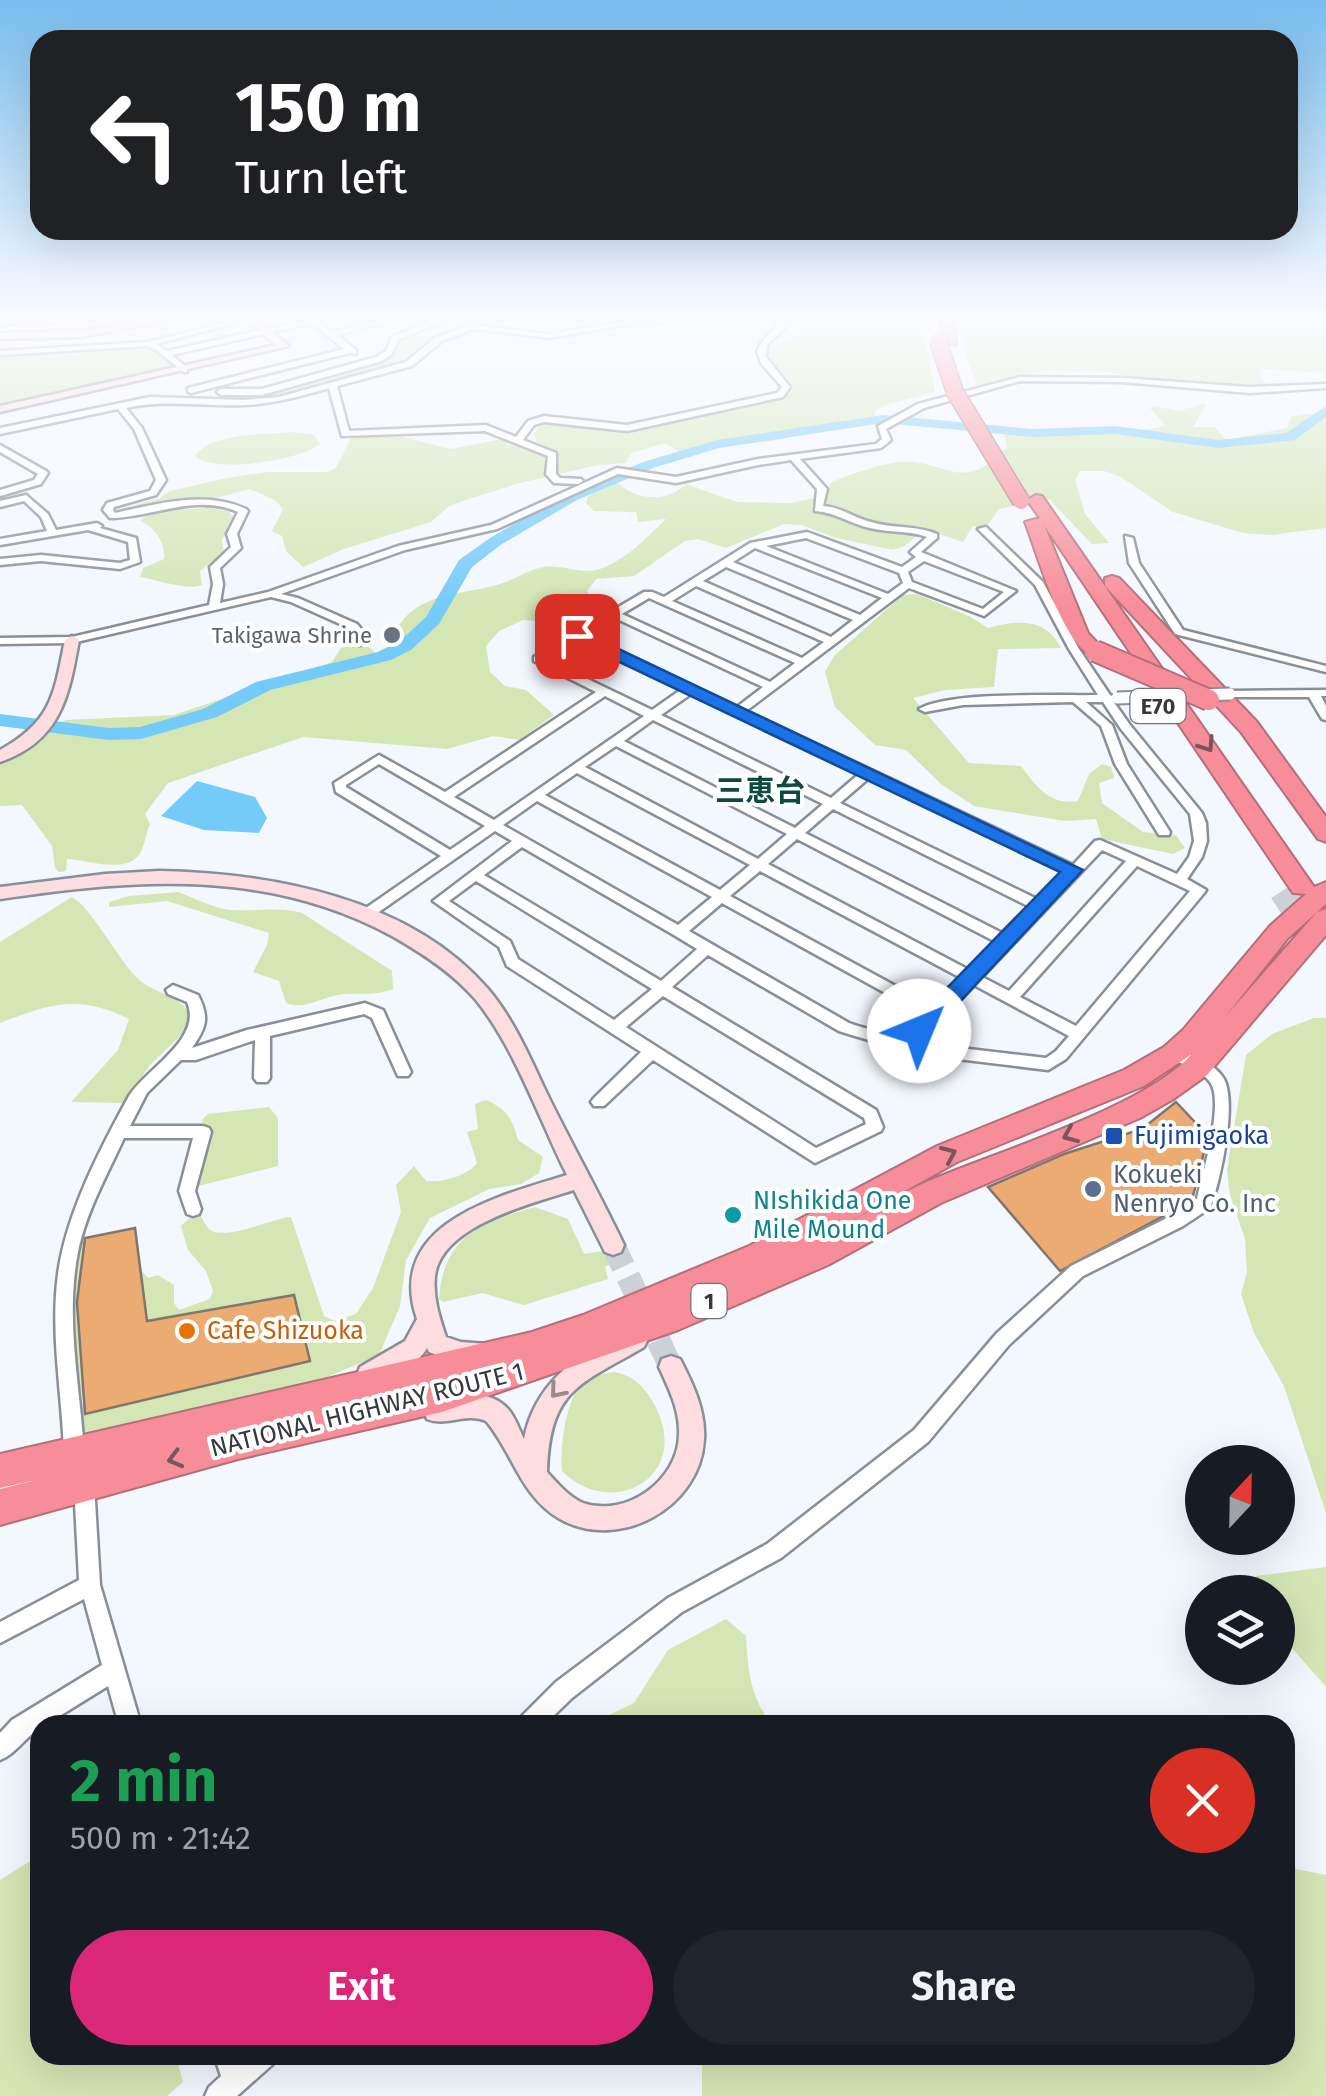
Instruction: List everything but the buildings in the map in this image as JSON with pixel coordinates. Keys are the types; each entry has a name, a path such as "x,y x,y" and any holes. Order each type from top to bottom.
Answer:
{"highway":[{"name":"E70","path":"972,417 1303,889"},
{"path":"1036,511 1079,634 1095,652 1112,662 1220,697 1230,721 1326,855"},
{"path":"1036,511 1225,700 1326,834"},
{"name":"NATIONAL HIGHWAY ROUTE 1","path":"0,1507 238,1442 322,1411 590,1328 760,1256 948,1154 1186,1060 1280,932 1303,889"},
{"name":"NATIONAL HIGHWAY ROUTE 1","path":"0,1472 74,1452 498,1378 667,1320 816,1255 930,1194 1130,1110 1324,941"}],"street":[{"path":"2,417 4,423 36,417"},
{"path":"0,431 56,417"},
{"path":"113,516 108,510 110,505 153,493 162,480 130,417"},
{"path":"341,417 345,434 486,428 553,455 551,474 557,481 590,480"},
{"path":"519,439 531,424 544,418 632,427 679,417"},
{"path":"0,640 72,640 271,594 402,548 494,527 590,480 622,471 676,480 878,446 887,440 882,428 899,417"},
{"path":"0,448 43,473 38,482 0,493"},
{"path":"666,602 754,544 807,535 903,572 908,584 984,613 1011,591 923,558 915,552 934,536 926,532 903,526 876,526 841,509 818,509 822,489 795,459"},
{"path":"0,503 26,498 45,516 52,533"},
{"path":"92,529 113,516 211,503 232,504 243,511 232,534 236,548 214,567 218,584 214,608"},
{"path":"0,542 92,529 133,540 136,562 120,566 50,558 0,562"},
{"path":"982,529 1039,584 1074,648 1200,822 1199,853 1179,880"},
{"path":"1128,538 1134,563 1179,632 1236,645 1273,660 1326,669"},
{"path":"754,544 890,598"},
{"path":"903,572 923,558"},
{"path":"726,563 862,619"},
{"path":"696,582 832,641"},
{"path":"738,711 908,584"},
{"path":"271,594 353,626 357,630 356,642"},
{"path":"804,663 648,594 538,659 1040,906"},
{"path":"614,614 772,686"},
{"path":"577,636 1073,870"},
{"path":"0,757 39,734 57,712 72,640"},
{"path":"368,912 690,688"},
{"path":"446,796 605,691"},
{"path":"925,709 963,702 1319,693 1326,717"},
{"path":"1076,699 1106,726 1121,764 1164,832"},
{"path":"615,741 1006,940"},
{"path":"450,856 339,786 379,760 844,1027 875,1036 919,1031 1100,844 1199,890 1054,1060 1038,1065 940,1050 905,1035"},
{"path":"577,768 1078,1034"},
{"path":"679,932 868,772"},
{"path":"538,796 937,1015"},
{"path":"475,875 870,1114 874,1127 816,1156 512,962 505,944 440,901 475,875 521,841"},
{"path":"1012,998 1134,860"},
{"path":"0,893 99,878 193,876 274,886 368,912 435,953 482,995 512,1042 612,1244"},
{"path":"615,1028 632,1018 647,997 707,948"},
{"path":"74,1452 65,1347 70,1254 119,1132 139,1093 196,1031 200,1014 193,998 173,990"},
{"path":"176,1054 196,1054 263,1032 371,1008 378,1014 404,1072"},
{"path":"262,1078 263,1032"},
{"path":"599,1102 652,1052"},
{"path":"540,1715 564,1690 675,1605 774,1551 922,1436 1003,1339 1077,1270 1177,1222 1204,1203 1222,1086 1186,1060"},
{"path":"119,1132 202,1132 204,1140 188,1185 187,1198 194,1210"},
{"path":"532,1347 461,1353 437,1344 427,1322 421,1280 427,1258 446,1233 481,1212 580,1180"},
{"path":"534,1477 537,1420 550,1398 568,1378 667,1320"},
{"path":"322,1411 414,1349 427,1322"},
{"path":"322,1411 406,1417 465,1405 483,1407 499,1416 548,1496 584,1516 599,1519 636,1512 655,1502 684,1469 691,1448 692,1420 671,1367"},
{"path":"0,1484 62,1474 84,1484 90,1586 127,1715"},
{"path":"0,1633 90,1586"},
{"path":"41,1715 112,1671"},
{"path":"0,1750 30,1722"},
{"path":"227,2088 253,2065"}],"green space":[{"path":"695,417 876,417 767,442 717,443 681,453 665,443 631,453 626,463 598,465 516,484 449,506 431,522 344,549 303,567 286,551 282,536 272,531 283,509 275,500 249,489 208,500 115,511 160,498 170,491 227,478 267,472 328,472 336,468 351,438 399,436 451,449 506,438 539,452 548,448 537,442 534,434 540,424 548,421 622,432"},
{"path":"1158,417 1199,417 1193,427 1214,427 1227,440 1287,428 1291,417 1326,417 1326,528 1271,535 1243,533 1173,512 1121,477 1104,471 1080,471 1075,480 1085,514 1109,543 1092,544 1049,499 999,509 987,526 973,526 963,542 936,533 918,535 893,550 836,538 802,525 784,524 726,548 698,539 685,541 634,576 596,579 587,591 597,612 576,624 523,620 499,631 486,646 490,672 505,686 526,690 554,715 519,740 493,736 447,749 303,737 168,783 145,814 150,824 140,853 123,864 67,859 66,871 59,872 52,846 22,805 0,806 0,752 34,728 50,728 66,720 174,715 332,662 341,648 363,642 376,653 403,638 397,629 417,607 443,596 500,584 538,568 590,571 614,563 666,519 638,522 636,512 594,511 586,503 588,496 617,482 641,496 669,495 686,484 737,502 789,503 822,497 832,482 892,463 925,464 963,473 976,470 1007,447 1004,433 1166,426"},
{"path":"292,432 314,435 320,444 295,455 257,463 219,464 195,456 203,448 226,439"},
{"path":"150,511 228,511 233,517 222,540 224,553 200,571 202,585 181,586 140,577 143,568 164,559 158,536 140,521"},
{"path":"917,594 988,628 1009,623 1039,626 1061,648 998,649 994,687 945,690 913,698 969,763 1021,766 1045,793 1068,802 1078,801 1089,774 1102,764 1111,767 1114,778 1099,783 1102,803 1143,832 1176,835 1185,848 1173,854 1102,839 1096,819 1065,821 974,806 941,784 906,750 875,745 835,707 825,672 834,656 903,595"},
{"path":"178,892 224,909 302,913 392,971 393,989 336,995 307,1004 286,1003 279,981 253,972 269,933 167,901 109,907 109,902 129,896"},
{"path":"72,897 87,910 135,976 179,1002 191,1016 185,1031 149,1066 126,1103 71,1102 118,1050 129,1019 94,1006 64,1004 0,1023 0,942"},
{"path":"1314,1018 1326,1018 1326,1513 1284,1386 1254,1333 1241,1294 1247,1272 1245,1239 1230,1195 1227,1170 1246,1055 1272,1034"},
{"path":"486,1100 508,1115 518,1140 543,1157 539,1173 521,1184 489,1189 430,1218 406,1260 400,1306 379,1355 313,1383 113,1427 103,1435 84,1438 84,1404 70,1326 75,1261 86,1239 140,1269 148,1278 158,1275 174,1285 174,1303 179,1310 210,1299 213,1291 206,1271 188,1250 181,1226 194,1214 200,1215 209,1229 226,1233 291,1217 324,1316 335,1321 356,1314 373,1288 401,1212 396,1185 414,1166 426,1181 454,1178 473,1168 477,1163 467,1132 478,1129 475,1104"},
{"path":"269,1107 278,1118 278,1166 194,1187 211,1143 202,1120 208,1114"},
{"path":"535,1207 568,1219 584,1254 609,1250 614,1262 605,1267 608,1279 524,1305 482,1293 443,1302 439,1299 448,1260 468,1235 498,1219"},
{"path":"614,1372 633,1379 654,1404 664,1430 663,1452 655,1470 641,1484 623,1491 603,1492 582,1485 562,1471 563,1438 572,1401 583,1383"},
{"path":"1326,1567 1326,1687 1295,1651 1295,1575 1264,1575"},
{"path":"726,1619 746,1636 749,1672 765,1715 609,1715 634,1703 668,1650"},
{"path":"30,1861 30,2065 179,2065 183,2082 167,2096 0,2096 0,1880"},
{"path":"1295,1866 1326,1875 1326,2096 702,2096 702,2065 1295,2065"}],"water":[{"path":"197,781 255,797 267,818 259,833 204,830 161,816"}],"waterway":[{"path":"0,720 109,734 141,733 210,713 263,686 384,656 405,646 433,620 465,564 496,541 571,497 648,465 717,444 883,419 1033,433 1115,430 1218,444 1290,437 1317,417"}],"tunnel":[{"path":"1282,891 1320,949"},
{"path":"613,1245 671,1367"}],"place":[{"name":"Takigawa Shrine","path":"392,635"},
{"name":"Fujimigaoka","path":"1114,1136"},
{"name":"Kokueki Nenryo Co. Inc","path":"1093,1189"},
{"name":"NIshikida One Mile Mound","path":"733,1215"},
{"name":"Cafe Shizuoka","path":"187,1331"}],"district":[{"name":"三恵台","path":"760,791"}],"route":[{"path":"577,636 1073,870 919,1031"}]}
